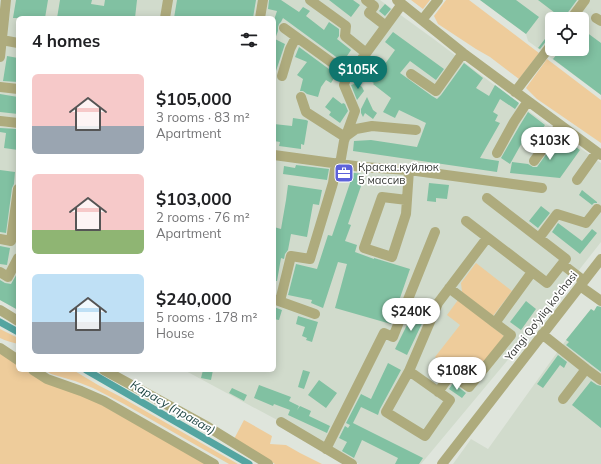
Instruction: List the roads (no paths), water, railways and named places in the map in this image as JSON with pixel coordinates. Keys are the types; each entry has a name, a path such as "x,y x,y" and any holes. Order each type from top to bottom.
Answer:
{"street":[{"path":"0,57 6,0"},
{"path":"164,16 168,0"},
{"path":"260,16 263,0"},
{"path":"310,0 346,26 344,36 366,53"},
{"path":"366,0 374,6 369,13 386,26"},
{"path":"422,20 438,0"},
{"path":"576,12 585,0"},
{"path":"353,71 386,26 400,2 463,53 599,154 577,180"},
{"path":"284,28 338,68 346,78 344,85 355,111 345,137 310,260 291,256 277,300 315,314"},
{"path":"282,76 290,48 296,37"},
{"path":"2,40 16,43"},
{"path":"411,74 436,91 463,53"},
{"path":"515,92 545,53"},
{"path":"0,87 16,89"},
{"path":"301,97 306,112 345,137"},
{"path":"497,153 514,122 528,101"},
{"path":"0,121 16,123"},
{"path":"534,161 560,125"},
{"path":"345,137 356,129 372,126 416,130"},
{"path":"276,155 362,167 409,170 542,188"},
{"path":"407,200 382,197 364,248 392,257 406,214 407,200 409,170"},
{"path":"466,222 547,283 566,259 487,198"},
{"path":"0,239 11,240 16,204"},
{"path":"539,238 557,214 586,223 597,208"},
{"path":"326,449 384,333 393,337 435,232"},
{"path":"409,371 450,400 426,436 386,412 409,371 438,303 487,238"},
{"name":"Yangi Qo'yliq ko'chasi","path":"442,464 601,259"},
{"path":"0,272 8,276 16,262"},
{"path":"562,264 601,302"},
{"path":"495,323 532,272"},
{"path":"438,392 451,374 470,387 511,335 449,288"},
{"path":"0,310 16,320"},
{"path":"542,334 601,380"},
{"path":"0,348 16,359"},
{"path":"563,399 586,369"},
{"path":"36,372 47,379 104,401 214,464"},
{"path":"108,372 208,428 268,464"},
{"path":"281,422 352,464"}],"waterway":[{"name":"Карасу (правая)","path":"0,322 16,331"},
{"name":"Карасу (правая)","path":"89,372 249,464"}],"place":[{"name":"Краска.куйлюк 5 массив","path":"344,173"}]}
